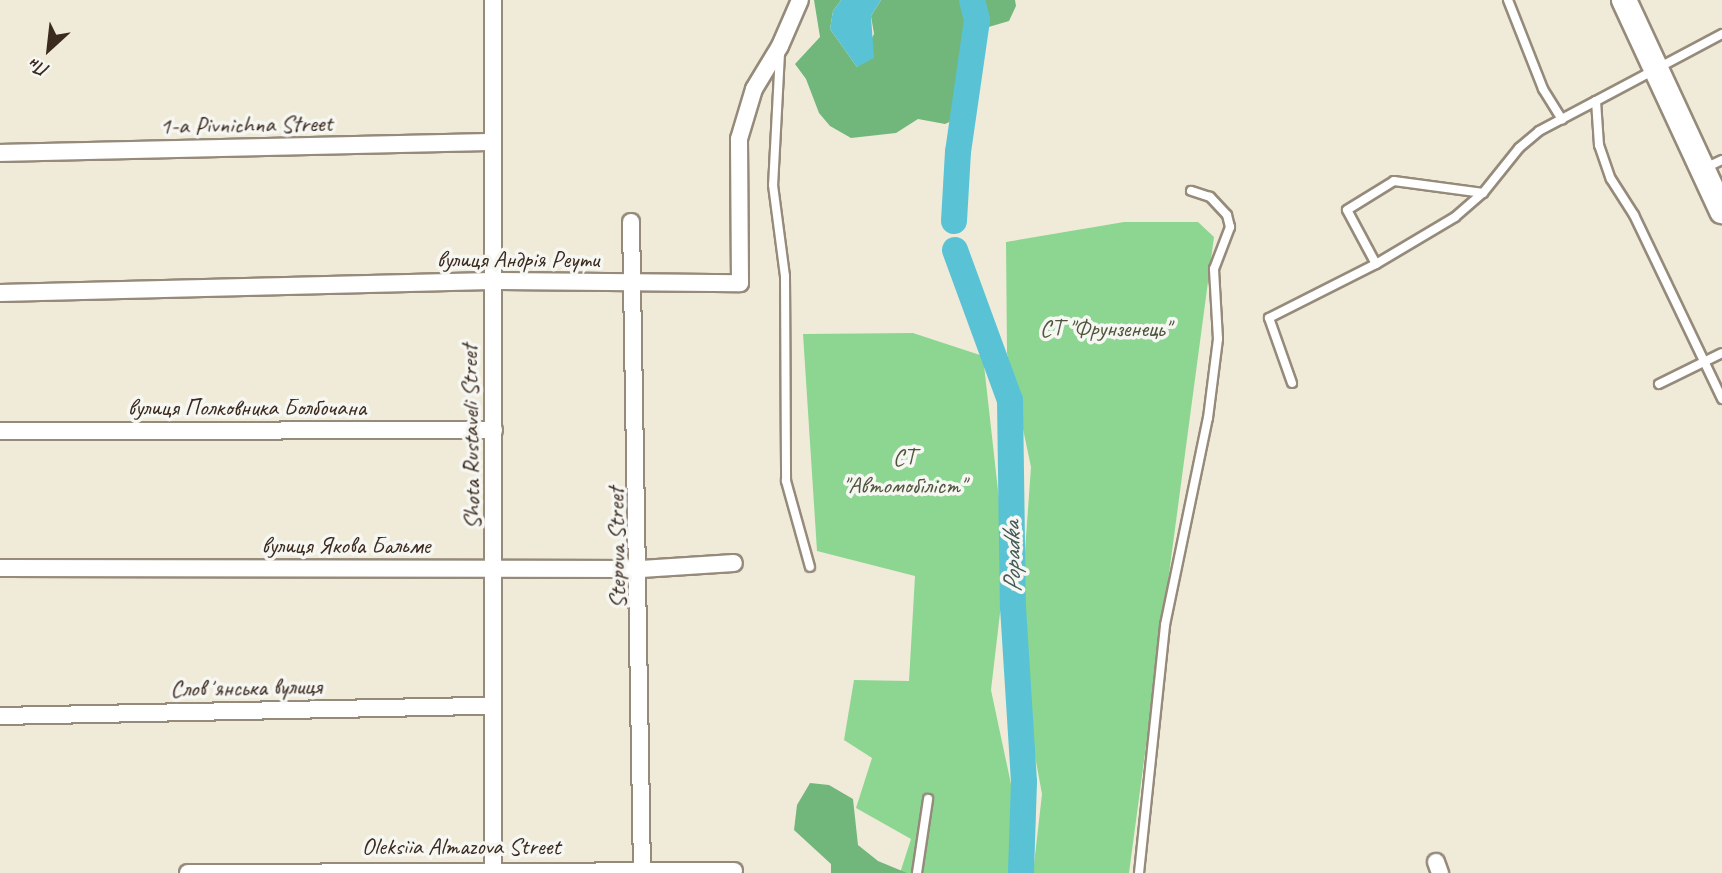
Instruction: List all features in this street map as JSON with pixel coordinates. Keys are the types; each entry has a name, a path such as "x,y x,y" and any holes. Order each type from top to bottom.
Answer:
{"main road":[{"path":"1624,0 1656,66 1712,164 1722,211"}],"street":[{"name":"Shota Rustaveli Street","path":"493,0 493,871"},
{"name":"вулиця Андрія Реути","path":"0,293 491,281 740,283 739,139 754,89 780,46 800,0"},
{"name":"1-a Pivnichna Street","path":"0,153 492,142"},
{"name":"Stepova Street","path":"631,222 641,569 642,872"},
{"name":"вулиця Полковника Болбочана","path":"0,431 494,430"},
{"name":"вулиця Якова Бальме","path":"0,568 641,569 734,563"},
{"name":"Словʼянська вулиця","path":"0,716 493,706"},
{"name":"Oleksiia Almazova Street","path":"188,873 734,871"}],"lane":[{"path":"1508,0 1543,89 1562,119"},
{"path":"1292,383 1269,318 1376,264 1455,217 1483,193 1519,148 1562,119 1656,66 1722,34"},
{"path":"780,46 773,186 785,276 786,481 810,567"},
{"path":"1596,101 1599,145 1611,179 1634,215 1722,399"},
{"path":"1376,264 1347,210 1394,181 1483,193"},
{"path":"1139,873 1165,625 1201,453 1214,365 1214,269 1230,227 1227,215 1210,197 1191,191"},
{"path":"1659,384 1722,352"},
{"path":"917,873 928,799"}],"green space":[{"path":"814,0 841,0 833,11 830,29 857,67 874,34 871,16 881,0 1015,0 1016,6 1009,21 975,31 964,44 971,86 969,113 945,124 918,119 896,133 851,138 830,126 819,113 806,79 795,64 820,37"},
{"name":"СТ \"Фрунзенець\"","path":"1124,222 1198,222 1214,237 1129,873 1033,873 1042,794 1023,691 1020,621 1031,467 1007,353 1006,242"},
{"name":"СТ \"Автомобіліст\"","path":"913,333 983,356 1006,562 991,690 1011,784 1013,873 900,873 911,839 856,808 872,758 844,740 854,680 909,681 915,576 817,551 803,334"},
{"path":"810,783 829,785 853,799 858,845 878,861 907,873 831,873 831,864 794,830 797,805"}],"water":[{"path":"841,0 881,0 871,16 874,58 857,67 830,29 833,11"}],"waterway":[{"name":"Popadka","path":"954,221 958,152 977,20 972,0"},
{"name":"Popadka","path":"955,250 1010,400 1013,607 1024,782 1021,873"}]}
